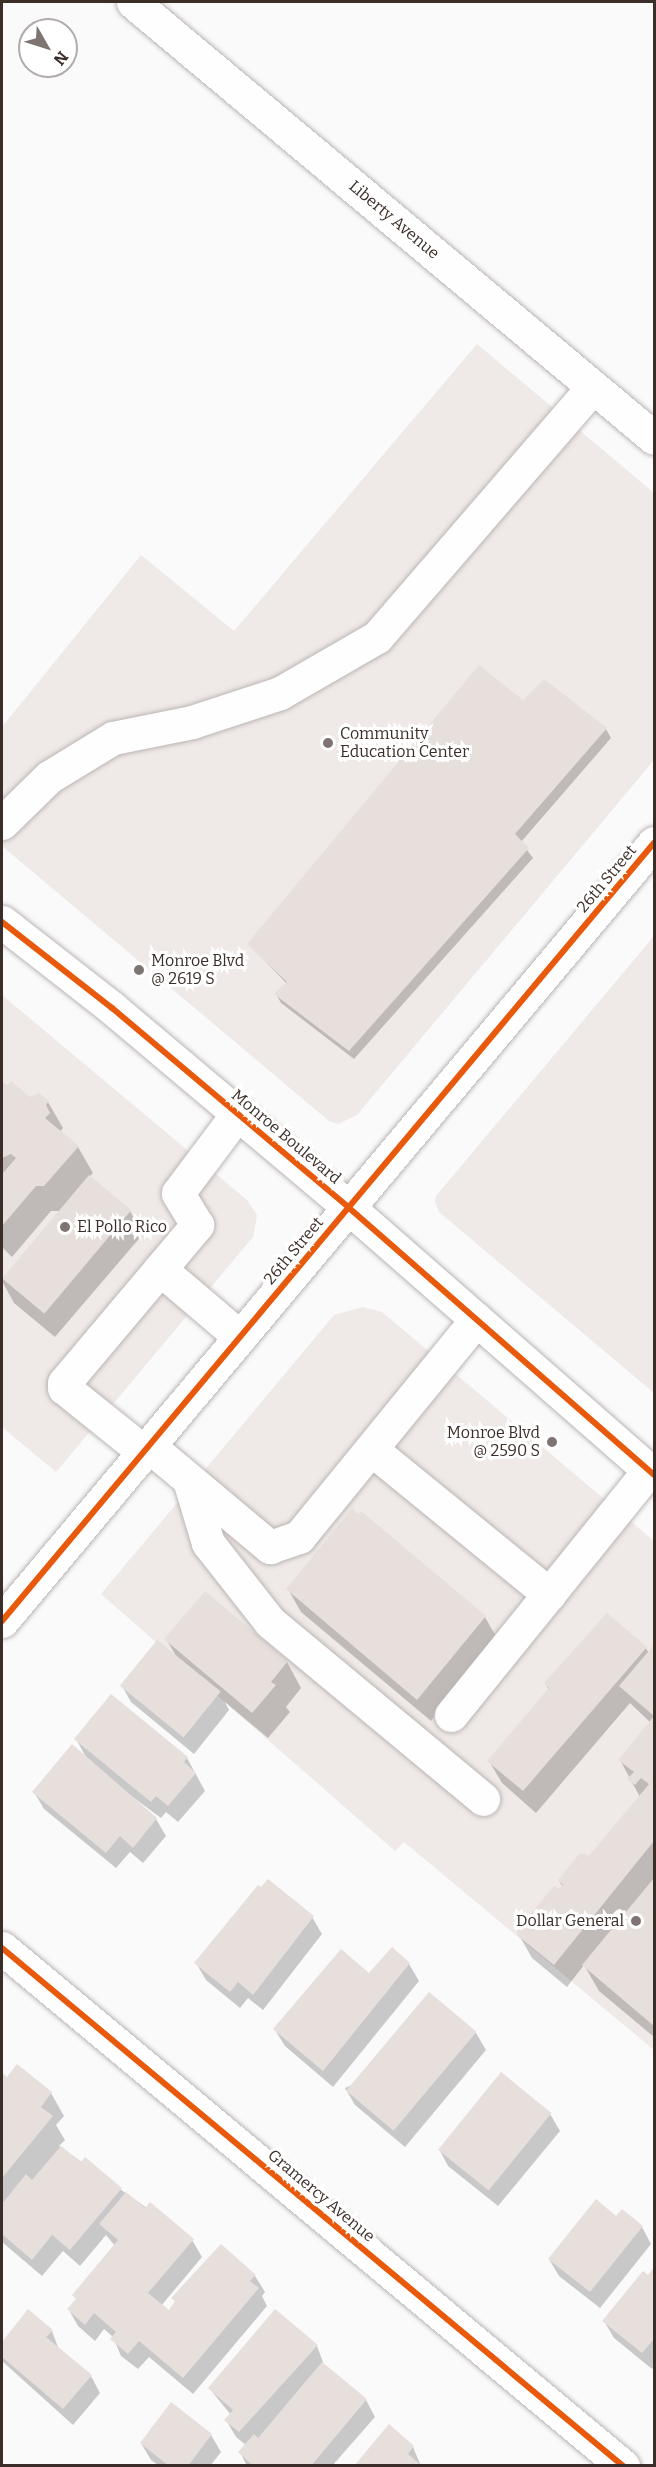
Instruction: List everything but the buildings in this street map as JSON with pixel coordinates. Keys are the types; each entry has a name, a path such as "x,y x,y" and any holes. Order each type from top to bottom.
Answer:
{"street":[{"name":"Liberty Avenue","path":"133,2 654,438"},
{"path":"2,823 49,777 113,738 192,722 280,693 377,637 593,387"},
{"name":"26th Street","path":"2,1621 654,843"},
{"name":"Monroe Boulevard","path":"2,922 348,1207 652,1473"},
{"path":"237,1114 178,1192 197,1225 64,1383 64,1388 189,1480 270,1547 299,1537 477,1319"},
{"path":"160,1269 240,1337"},
{"path":"371,1449 549,1594"},
{"path":"451,1715 549,1594 652,1473"},
{"path":"189,1480 208,1543 270,1622 483,1799"},
{"name":"Gramercy Avenue","path":"2,1948 622,2466"}],"shaded area":[{"name":"Community Education Center","path":"477,344 654,493 654,760 357,1115 338,1124 329,1121 2,846 2,727 141,555 234,631"},
{"path":"654,936 654,1393 439,1212 435,1202 436,1196"},
{"path":"2,995 247,1200 257,1215 253,1237 56,1472 2,1427"},
{"path":"363,1307 382,1312 654,1541 654,2050 404,1842 395,1851 101,1594 334,1315"}],"cycle path":[{"path":"2,1621 654,843"},
{"path":"2,922 112,1008 348,1207 654,1475"},
{"path":"2,1948 623,2466"}],"place":[{"name":"Community Education Center","path":"328,743"},
{"name":"Monroe Blvd @ 2619 S","path":"139,970"},
{"name":"El Pollo Rico","path":"65,1227"},
{"name":"Monroe Blvd @ 2590 S","path":"552,1442"},
{"name":"Dollar General","path":"636,1921"}]}
